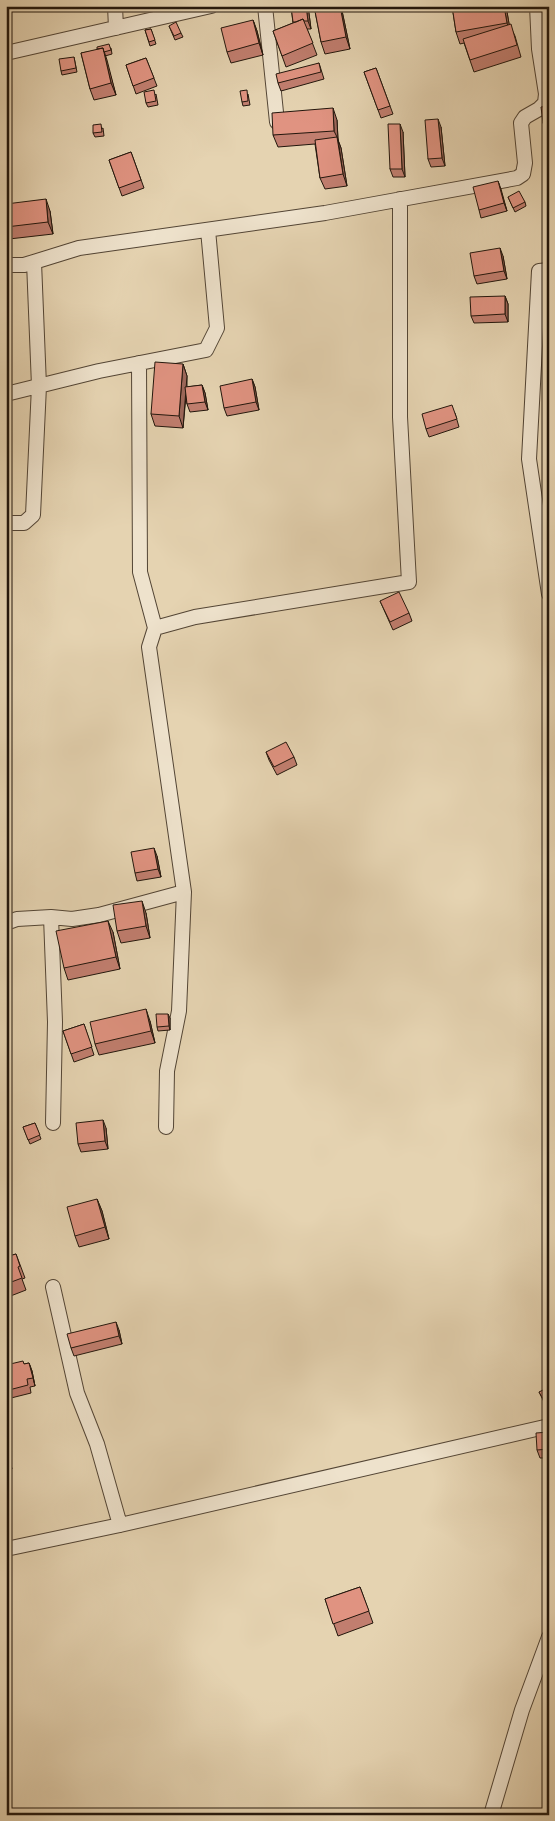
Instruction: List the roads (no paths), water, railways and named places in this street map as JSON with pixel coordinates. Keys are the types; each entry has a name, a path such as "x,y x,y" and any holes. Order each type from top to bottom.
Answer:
{"street":[{"path":"115,6 116,28"},
{"path":"6,53 211,6"},
{"path":"265,6 277,122"},
{"path":"6,265 24,265 79,248 325,213 517,178 523,174 525,163 521,123 525,117 545,103 546,94 539,49 537,6"},
{"path":"155,628 195,617 409,582 400,417 400,199"},
{"path":"6,394 99,371 206,350 217,328 208,230"},
{"path":"6,523 24,523 33,515 39,386 34,262"},
{"path":"549,270 539,271 529,459 549,594"},
{"path":"139,363 140,572 155,628 149,647 184,892 179,1011 167,1071 166,1127"},
{"path":"6,923 17,919 51,917 72,919 184,892"},
{"path":"51,917 55,1022 53,1123"},
{"path":"53,1287 77,1393 97,1444 120,1525"},
{"path":"6,1549 120,1525 549,1426"},
{"path":"491,1815 522,1710 549,1637"}]}
